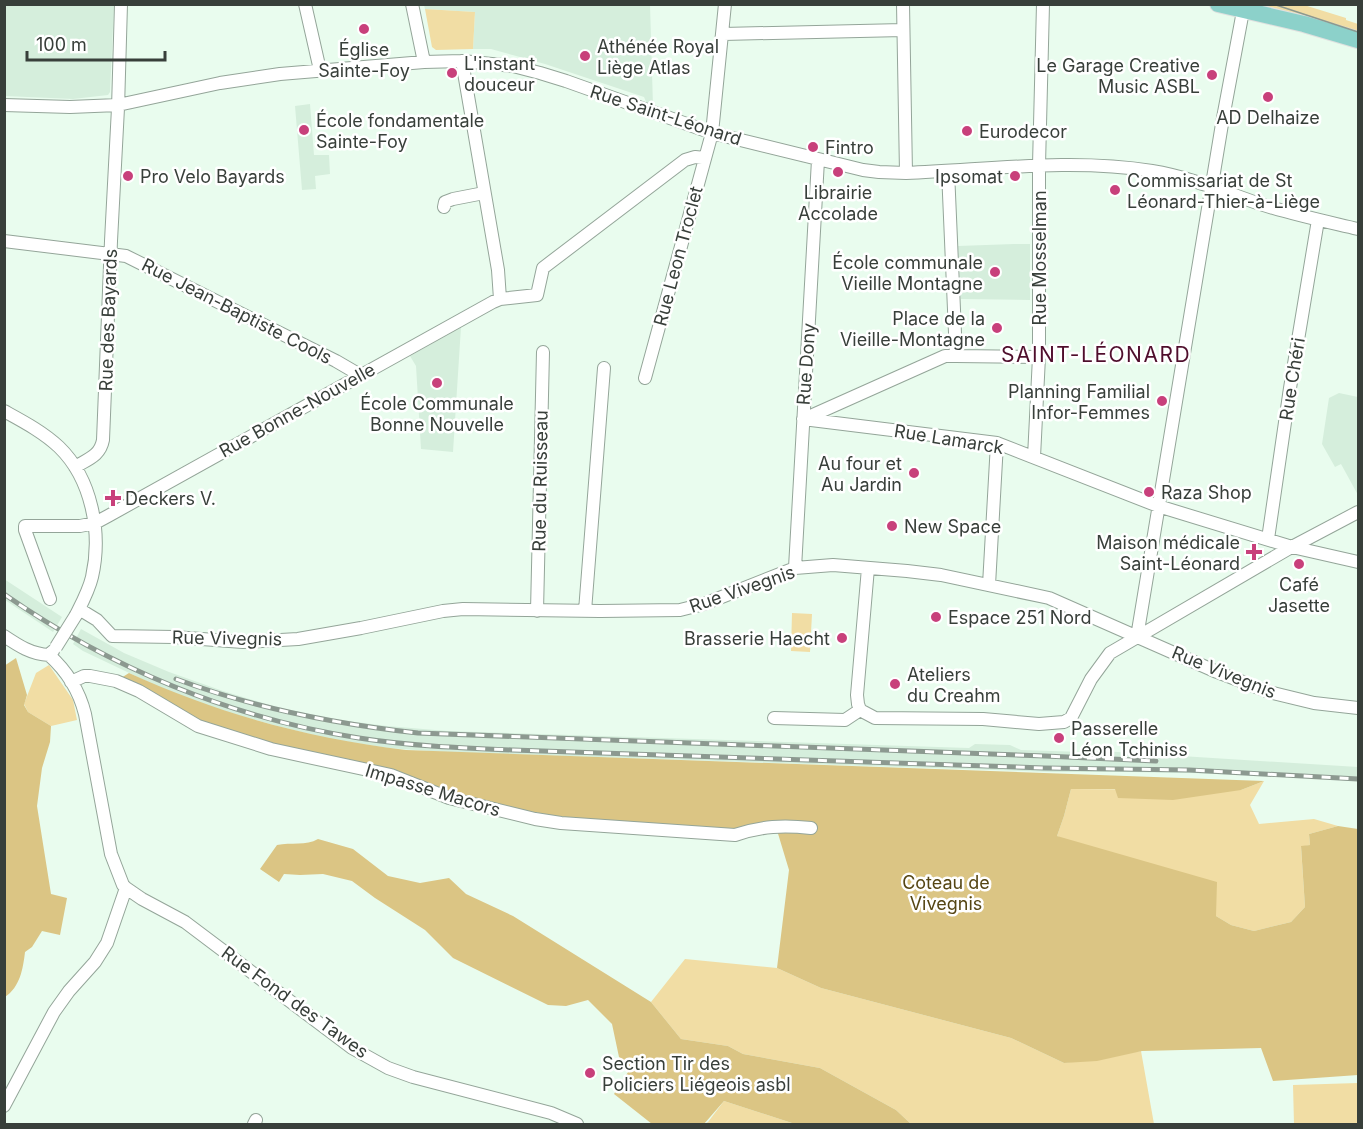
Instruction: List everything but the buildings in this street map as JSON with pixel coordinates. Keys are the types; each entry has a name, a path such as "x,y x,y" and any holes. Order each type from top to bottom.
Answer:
{"main road":[{"path":"1218,4 1305,24 1359,40"}],"street":[{"name":"Rue des Bayards","path":"75,468 98,453 103,440 121,4"},
{"path":"305,4 320,70"},
{"path":"412,4 424,62"},
{"name":"Rue Leon Troclet","path":"645,378 712,133 725,4"},
{"path":"903,4 906,173"},
{"name":"Rue Mosselman","path":"1034,458 1039,357 1039,165 1043,4"},
{"path":"1137,637 1223,118 1243,11"},
{"path":"723,34 903,30"},
{"name":"Rue Saint-Léonard","path":"4,105 118,105 220,83 280,74 462,61 513,66 553,77 712,133 863,170 906,173 1039,165 1118,166 1186,178 1258,204 1359,229"},
{"path":"462,61 498,270 500,299 537,295 543,268 685,160 695,157 705,158"},
{"name":"Rue Dony","path":"795,568 818,160"},
{"path":"948,171 956,356"},
{"path":"444,207 445,202 453,199 484,193"},
{"name":"Rue Chéri","path":"1268,539 1318,220"},
{"name":"Rue Jean-Baptiste Cools","path":"4,241 126,256 360,375"},
{"name":"Rue Bonne-Nouvelle","path":"94,523 500,299"},
{"name":"Rue du Ruisseau","path":"537,610 543,352"},
{"path":"803,419 945,357 1039,357"},
{"path":"585,611 604,368"},
{"path":"4,411 27,423 64,453 83,481 91,504 94,523 94,563 91,579 77,612 52,651 37,654 24,649 4,636"},
{"name":"Rue Lamarck","path":"803,419 997,443 1158,506 1292,547 1359,562"},
{"path":"989,585 997,443"},
{"path":"868,568 857,694 860,710 875,718 983,719 1039,724 1064,723 1071,718 1091,679 1110,653 1292,547 1359,512"},
{"path":"50,599 25,526 80,526 94,523"},
{"name":"Rue Vivegnis","path":"77,612 98,620 112,636 174,637 243,642 298,639 463,609 680,610 795,568 833,565 941,575 1049,598 1217,672 1269,692 1314,703 1359,708"},
{"path":"4,1106 54,1012 95,962 107,943 126,888 111,854 80,696 52,651"},
{"name":"Impasse Macors","path":"71,682 84,676 116,681 140,691 198,726 271,749 391,775 449,798 535,819 561,823 735,835 751,830 788,825 811,828"},
{"path":"774,718 845,720 860,710"},
{"name":"Rue Fond des Tawes","path":"126,888 185,922 352,1048 388,1068 413,1077 551,1113 577,1125"}],"shaded area":[{"path":"4,5 114,5 108,95 73,99 5,96"},
{"name":"Athénée Royal Liège Atlas","path":"424,5 650,5 653,106 647,104 644,97 545,64 491,49 473,49 475,12 425,9"},
{"path":"1264,5 1304,5 1358,24 1358,34"},
{"path":"425,9 475,12 473,49 436,50 432,47"},
{"name":"École fondamentale Sainte-Foy","path":"310,104 314,155 329,155 330,174 315,176 316,189 302,190 295,106"},
{"name":"École communale Vieille Montagne","path":"1030,244 1030,300 961,299 958,246"},
{"name":"École Communale Bonne Nouvelle","path":"461,327 453,452 421,449 416,366 410,356"},
{"path":"1339,393 1358,397 1358,495 1341,464 1335,467 1322,444 1329,398"},
{"path":"4,579 62,617 53,632 5,600"},
{"path":"792,613 812,614 810,652 791,651"},
{"path":"81,629 124,653 223,691 276,707 332,719 387,726 447,731 969,748 975,744 1010,745 1021,750 1082,752 1086,750 1358,767 1358,781 1244,774 1053,772 444,752 388,748 330,739 273,725 217,709 163,689 73,644"},
{"path":"49,665 73,700 77,720 51,726 28,712 24,704 36,673"},
{"path":"1264,781 1250,805 1259,824 1314,819 1338,826 1309,834 1310,845 1301,847 1305,907 1291,922 1254,931 1231,925 1057,836 1071,789 1241,790"},
{"path":"685,959 777,968 821,988 1011,1038 1064,1063 1141,1051 1154,1124 911,1124 896,1110 820,1068 743,1054 728,1046 681,1039 651,1002"},
{"path":"1358,1083 1358,1124 1294,1124 1293,1085"},
{"path":"724,1101 795,1124 704,1124"}],"green space":[{"path":"16,658 27,695 24,705 28,712 51,726 37,806 51,894 67,898 60,935 42,931 32,947 25,952 22,971 17,983 5,997 4,666"},
{"name":"Coteau de Vivegnis","path":"129,673 196,701 264,722 334,739 406,750 1264,781 1241,790 1173,800 1118,798 1115,789 1071,789 1057,836 1217,882 1216,916 1231,925 1254,931 1291,922 1305,907 1301,846 1310,845 1309,834 1338,826 1358,829 1358,1075 1273,1081 1261,1048 1142,1051 1097,1061 1064,1063 1011,1038 821,988 777,968 789,870 776,827 735,835 556,816 500,806 263,742 200,722 121,678"},
{"path":"318,839 353,849 388,876 420,883 449,878 466,894 513,916 651,1002 681,1039 728,1046 743,1054 820,1068 896,1110 911,1124 795,1124 724,1101 704,1124 652,1124 614,1094 630,1069 619,1057 612,1024 588,1000 566,1006 548,1005 453,958 425,930 352,881 323,874 284,874 279,882 260,869 277,845"}],"tram line":[{"path":"1273,4 1358,32"}],"railway":[{"path":"4,594 44,621 86,645 173,686 264,717 311,729 378,741 513,750 1044,768 1189,770 1358,779"},
{"path":"176,679 295,714 418,733 1156,761"}],"place":[{"name":"Église Sainte-Foy","path":"364,29"},
{"name":"Athénée Royal Liège Atlas","path":"585,56"},
{"name":"L'instant douceur","path":"452,73"},
{"name":"Le Garage Creative Music ASBL","path":"1212,75"},
{"name":"AD Delhaize","path":"1268,97"},
{"name":"École fondamentale Sainte-Foy","path":"304,130"},
{"name":"Eurodecor","path":"967,131"},
{"name":"Fintro","path":"813,147"},
{"name":"Librairie Accolade","path":"838,172"},
{"name":"Pro Velo Bayards","path":"128,176"},
{"name":"Ipsomat","path":"1015,176"},
{"name":"Commissariat de St Léonard-Thier-à-Liège","path":"1115,190"},
{"name":"École communale Vieille Montagne","path":"995,272"},
{"name":"Place de la Vieille-Montagne","path":"997,328"},
{"name":"École Communale Bonne Nouvelle","path":"437,383"},
{"name":"Planning Familial Infor-Femmes","path":"1162,401"},
{"name":"Au four et Au Jardin","path":"914,473"},
{"name":"Raza Shop","path":"1149,492"},
{"name":"Deckers V.","path":"113,498"},
{"name":"New Space","path":"892,526"},
{"name":"Maison médicale Saint-Léonard","path":"1254,552"},
{"name":"Café Jasette","path":"1299,564"},
{"name":"Espace 251 Nord","path":"936,617"},
{"name":"Brasserie Haecht","path":"842,638"},
{"name":"Ateliers du Creahm","path":"895,684"},
{"name":"Passerelle Léon Tchiniss","path":"1059,738"},
{"name":"Section Tir des Policiers Liégeois asbl","path":"590,1073"}],"district":[{"name":"SAINT-LÉONARD","path":"1096,354"}]}
